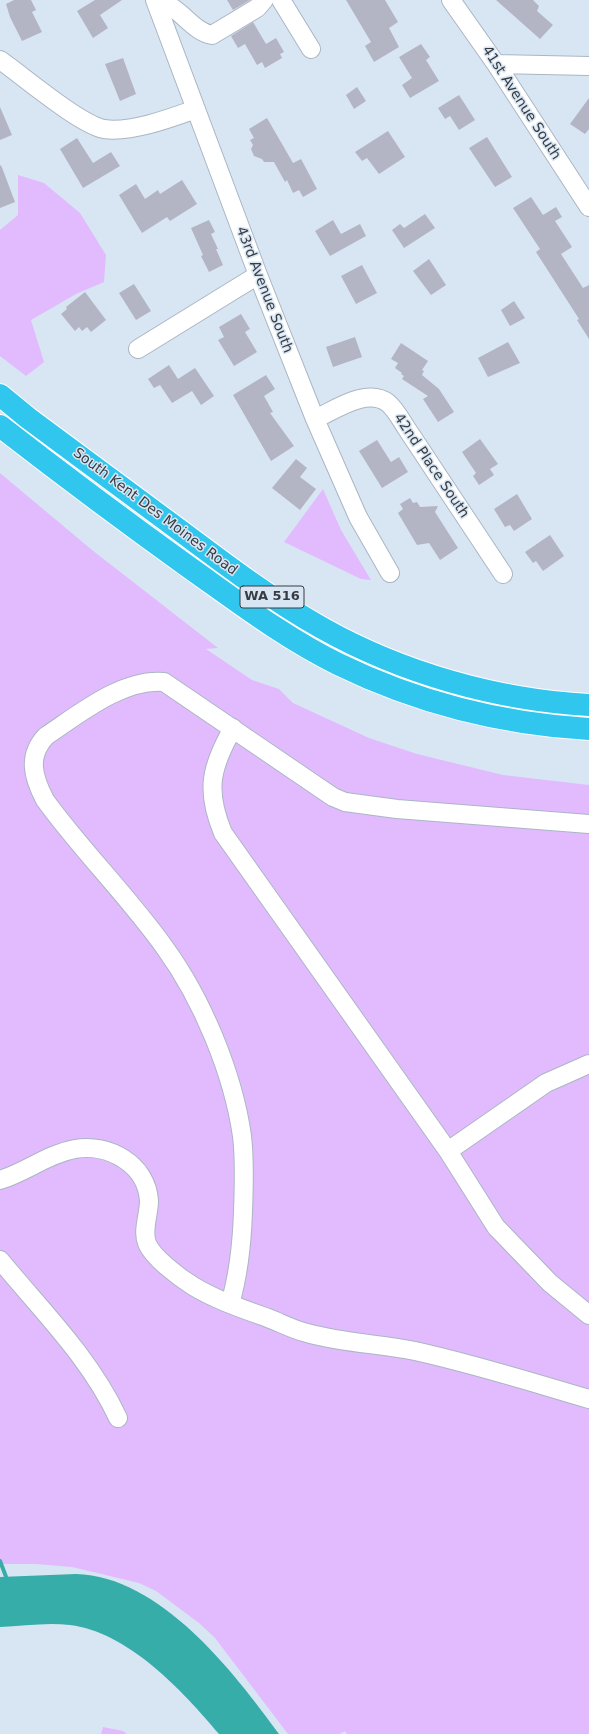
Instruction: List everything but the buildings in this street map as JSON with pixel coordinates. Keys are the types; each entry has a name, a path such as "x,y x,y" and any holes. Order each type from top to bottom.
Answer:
{"highway":[{"name":"South Kent Des Moines Road","path":"0,395 28,418 244,578 322,628 365,649 426,673 504,694 550,702 589,705"},
{"name":"South Kent Des Moines Road","path":"0,426 238,603 298,642 338,664 430,701 452,707 496,718 589,729"}],"street":[{"path":"155,1 169,5 202,32 212,35 257,8 264,0"},
{"path":"281,0 311,48"},
{"name":"41st Avenue South","path":"451,0 496,64 589,207"},
{"name":"43rd Avenue South","path":"155,1 258,275 315,419 358,517 390,573"},
{"path":"0,60 73,113 105,129 147,125 196,109"},
{"path":"496,64 589,66"},
{"path":"138,349 258,275"},
{"name":"42nd Place South","path":"315,419 366,397 380,399 388,404 405,426 503,574"},
{"path":"230,1304 237,1279 242,1239 244,1173 242,1137 237,1108 219,1050 186,980 165,948 45,800 35,778 34,762 38,744 46,736 107,696 136,685 154,681 164,682 333,798 345,802 398,809 589,824"},
{"path":"233,728 220,752 215,768 211,793 216,817 223,833 448,1151 496,1227 550,1282 589,1315"},
{"path":"448,1151 546,1083 589,1064"},
{"path":"0,1180 65,1151 77,1148 97,1148 118,1154 135,1168 142,1178 147,1191 146,1241 150,1250 193,1286 230,1304 306,1333 413,1351 464,1362 589,1399"},
{"path":"0,1260 43,1309 95,1377 110,1400 118,1418"}],"shaded area":[{"path":"18,175 44,183 80,213 106,255 104,282 76,294 31,320 44,362 26,376 0,356 0,230 18,215"},
{"path":"0,473 92,550 218,648 206,649 252,680 279,689 293,703 369,738 417,754 503,775 589,785 589,1734 347,1734 345,1731 340,1734 288,1734 215,1638 199,1623 156,1591 139,1583 72,1567 36,1564 0,1564"},
{"path":"323,489 341,530 371,580 361,579 284,542"},
{"path":"76,1574 107,1579 137,1591 165,1609 192,1632 217,1657 261,1709 279,1734 219,1734 189,1700 153,1666 133,1651 113,1639 92,1630 61,1624 0,1627 0,1577"},
{"path":"103,1727 123,1731 127,1734 101,1734"}],"waterway":[{"path":"0,1561 8,1582"}]}
